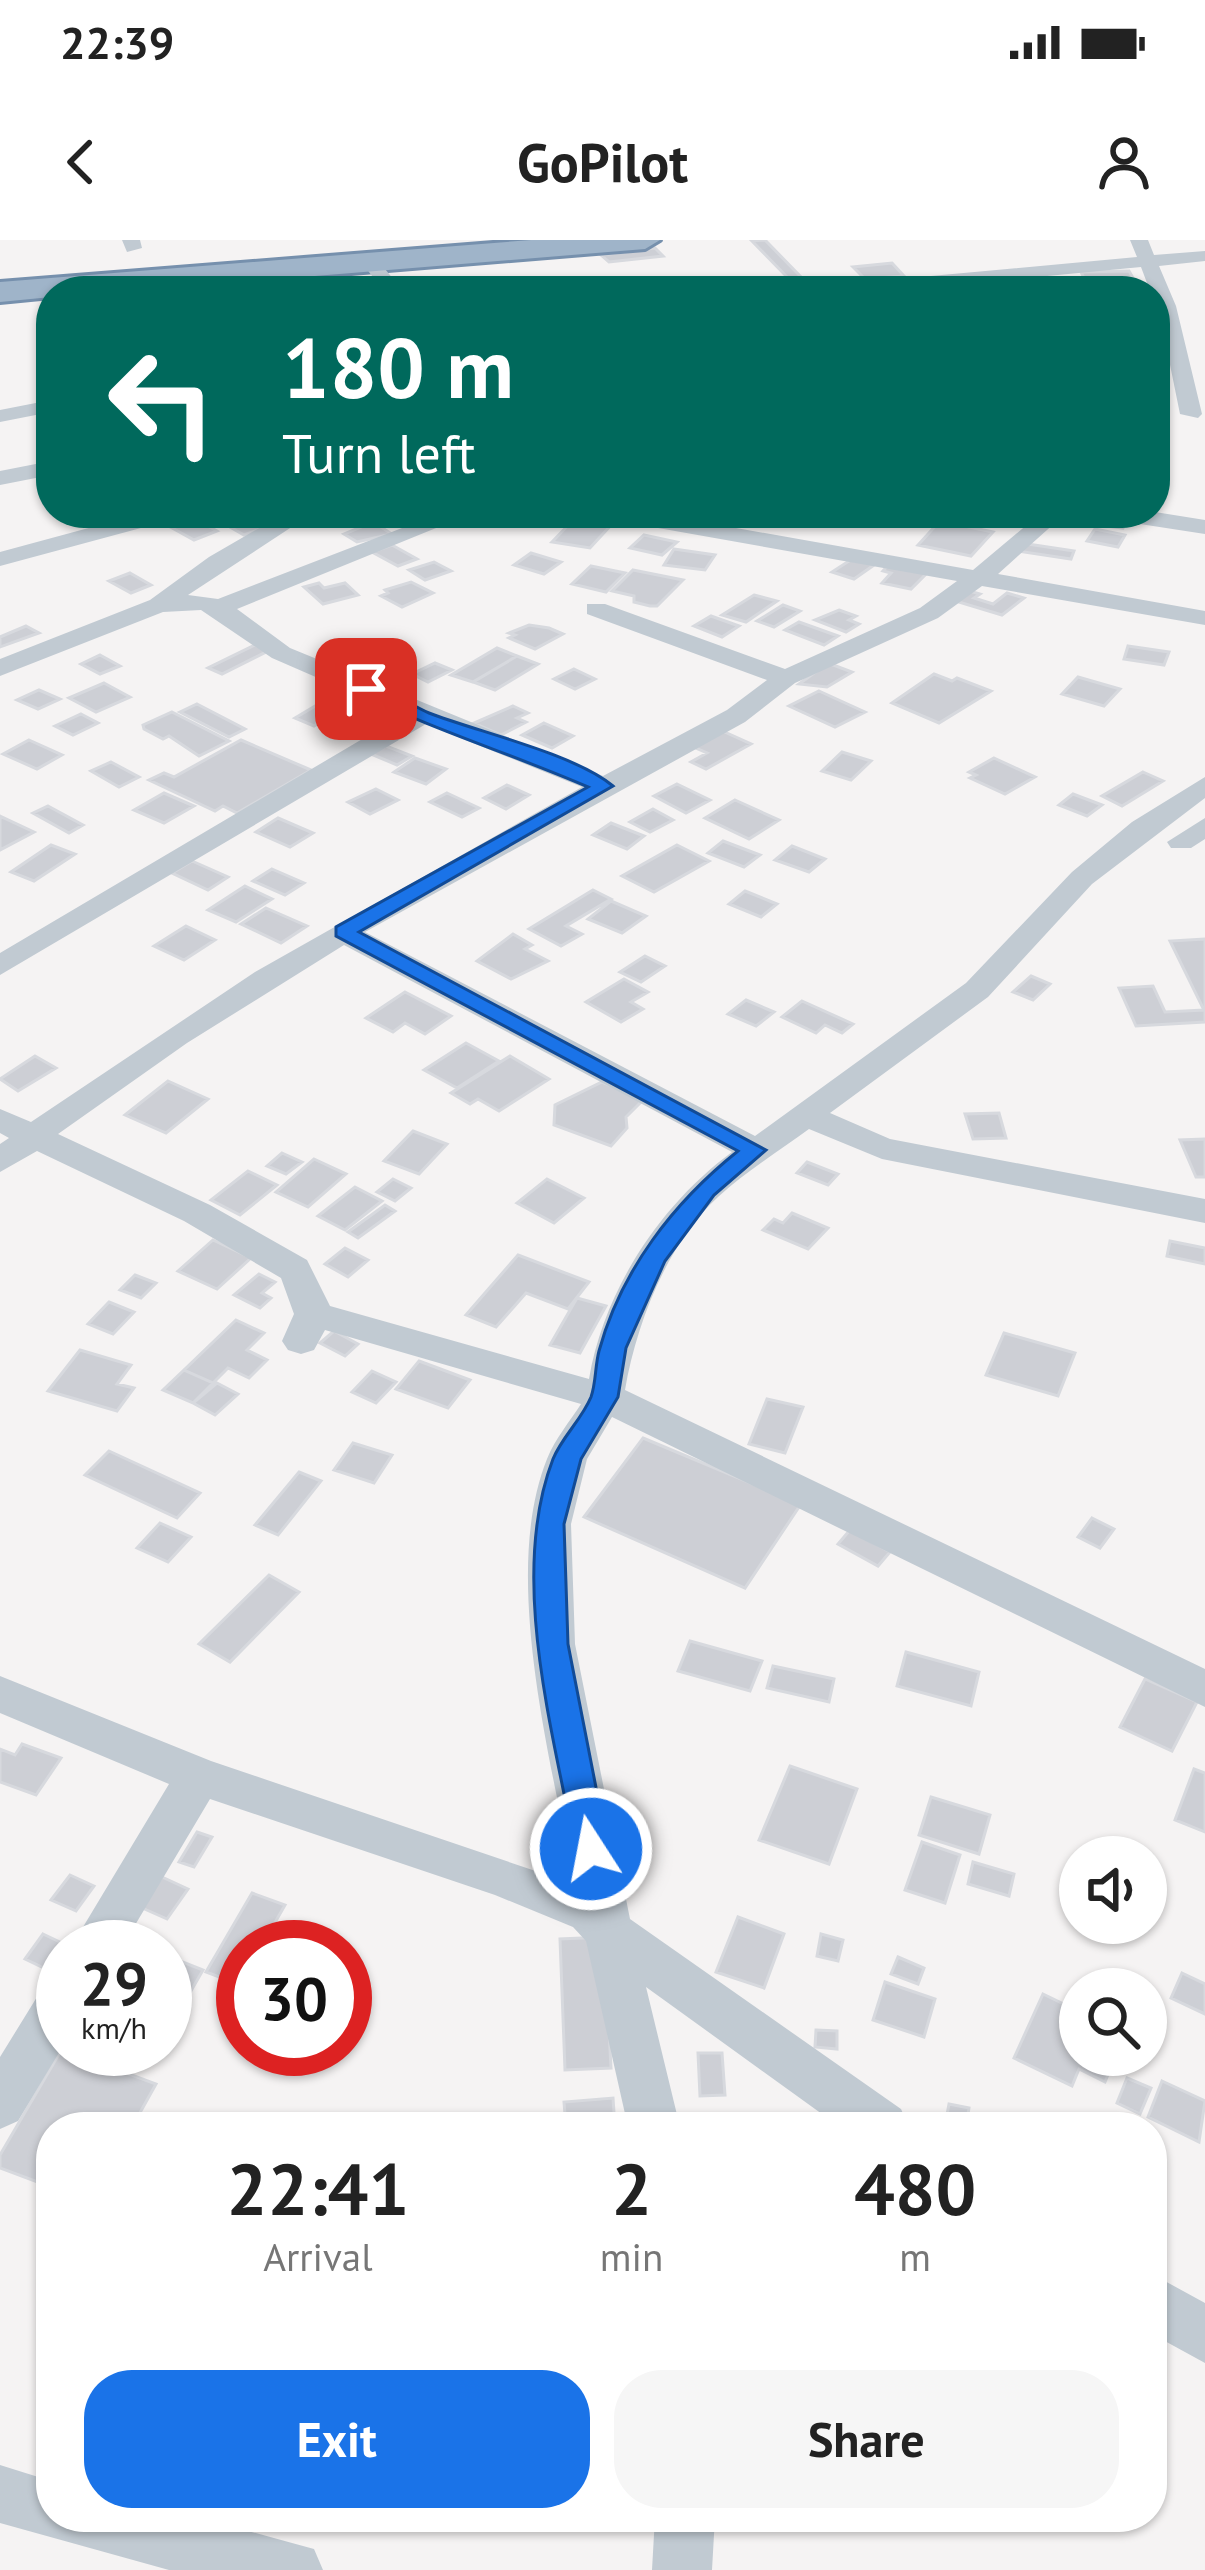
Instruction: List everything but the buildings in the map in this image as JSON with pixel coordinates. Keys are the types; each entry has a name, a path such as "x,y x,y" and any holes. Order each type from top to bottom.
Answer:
{"highway":[{"path":"197,276 645,240"},
{"path":"0,292 36,289"}],"street":[{"path":"1031,276 1144,250 1205,256"},
{"path":"370,262 382,276"},
{"path":"1170,296 1176,306 1170,332"},
{"path":"1170,354 1205,357"},
{"path":"1170,366 1190,414"},
{"path":"0,416 36,409"},
{"path":"0,478 36,471"},
{"path":"1170,522 1205,527"},
{"path":"0,559 115,528"},
{"path":"0,668 159,605 217,562 276,528"},
{"path":"218,608 423,528"},
{"path":"701,528 1205,618"},
{"path":"0,1161 16,1128 343,932 736,716 786,678 916,620 982,576 1038,528"},
{"path":"159,605 197,603 218,608 254,638 420,716 503,743 604,786"},
{"path":"596,609 786,678"},
{"path":"0,966 420,716"},
{"path":"651,2112 614,1936 599,1889 553,1644 550,1524 567,1458 604,1397 613,1348 652,1260 678,1219 705,1190 977,990 1082,878 1142,828 1205,785"},
{"path":"1205,827 1181,842 1205,846"},
{"path":"343,932 754,1150"},
{"path":"806,1115 882,1148 1205,1211"},
{"path":"16,1128 197,1213 294,1269 307,1290 307,1328 604,1397 1205,1689"},
{"path":"0,1694 199,1776 506,1878 590,1912 614,1936 862,2112"},
{"path":"111,1920 199,1776"},
{"path":"0,2104 36,2045"},
{"path":"1167,2311 1205,2335"},
{"path":"0,2494 36,2506"},
{"path":"135,2532 292,2570"},
{"path":"682,2570 684,2532"}],"route":[{"path":"366,689 420,716 503,743 604,786 343,932 754,1150 678,1219 652,1260 613,1348 604,1397 567,1458 550,1524 553,1644 591,1849"}]}
